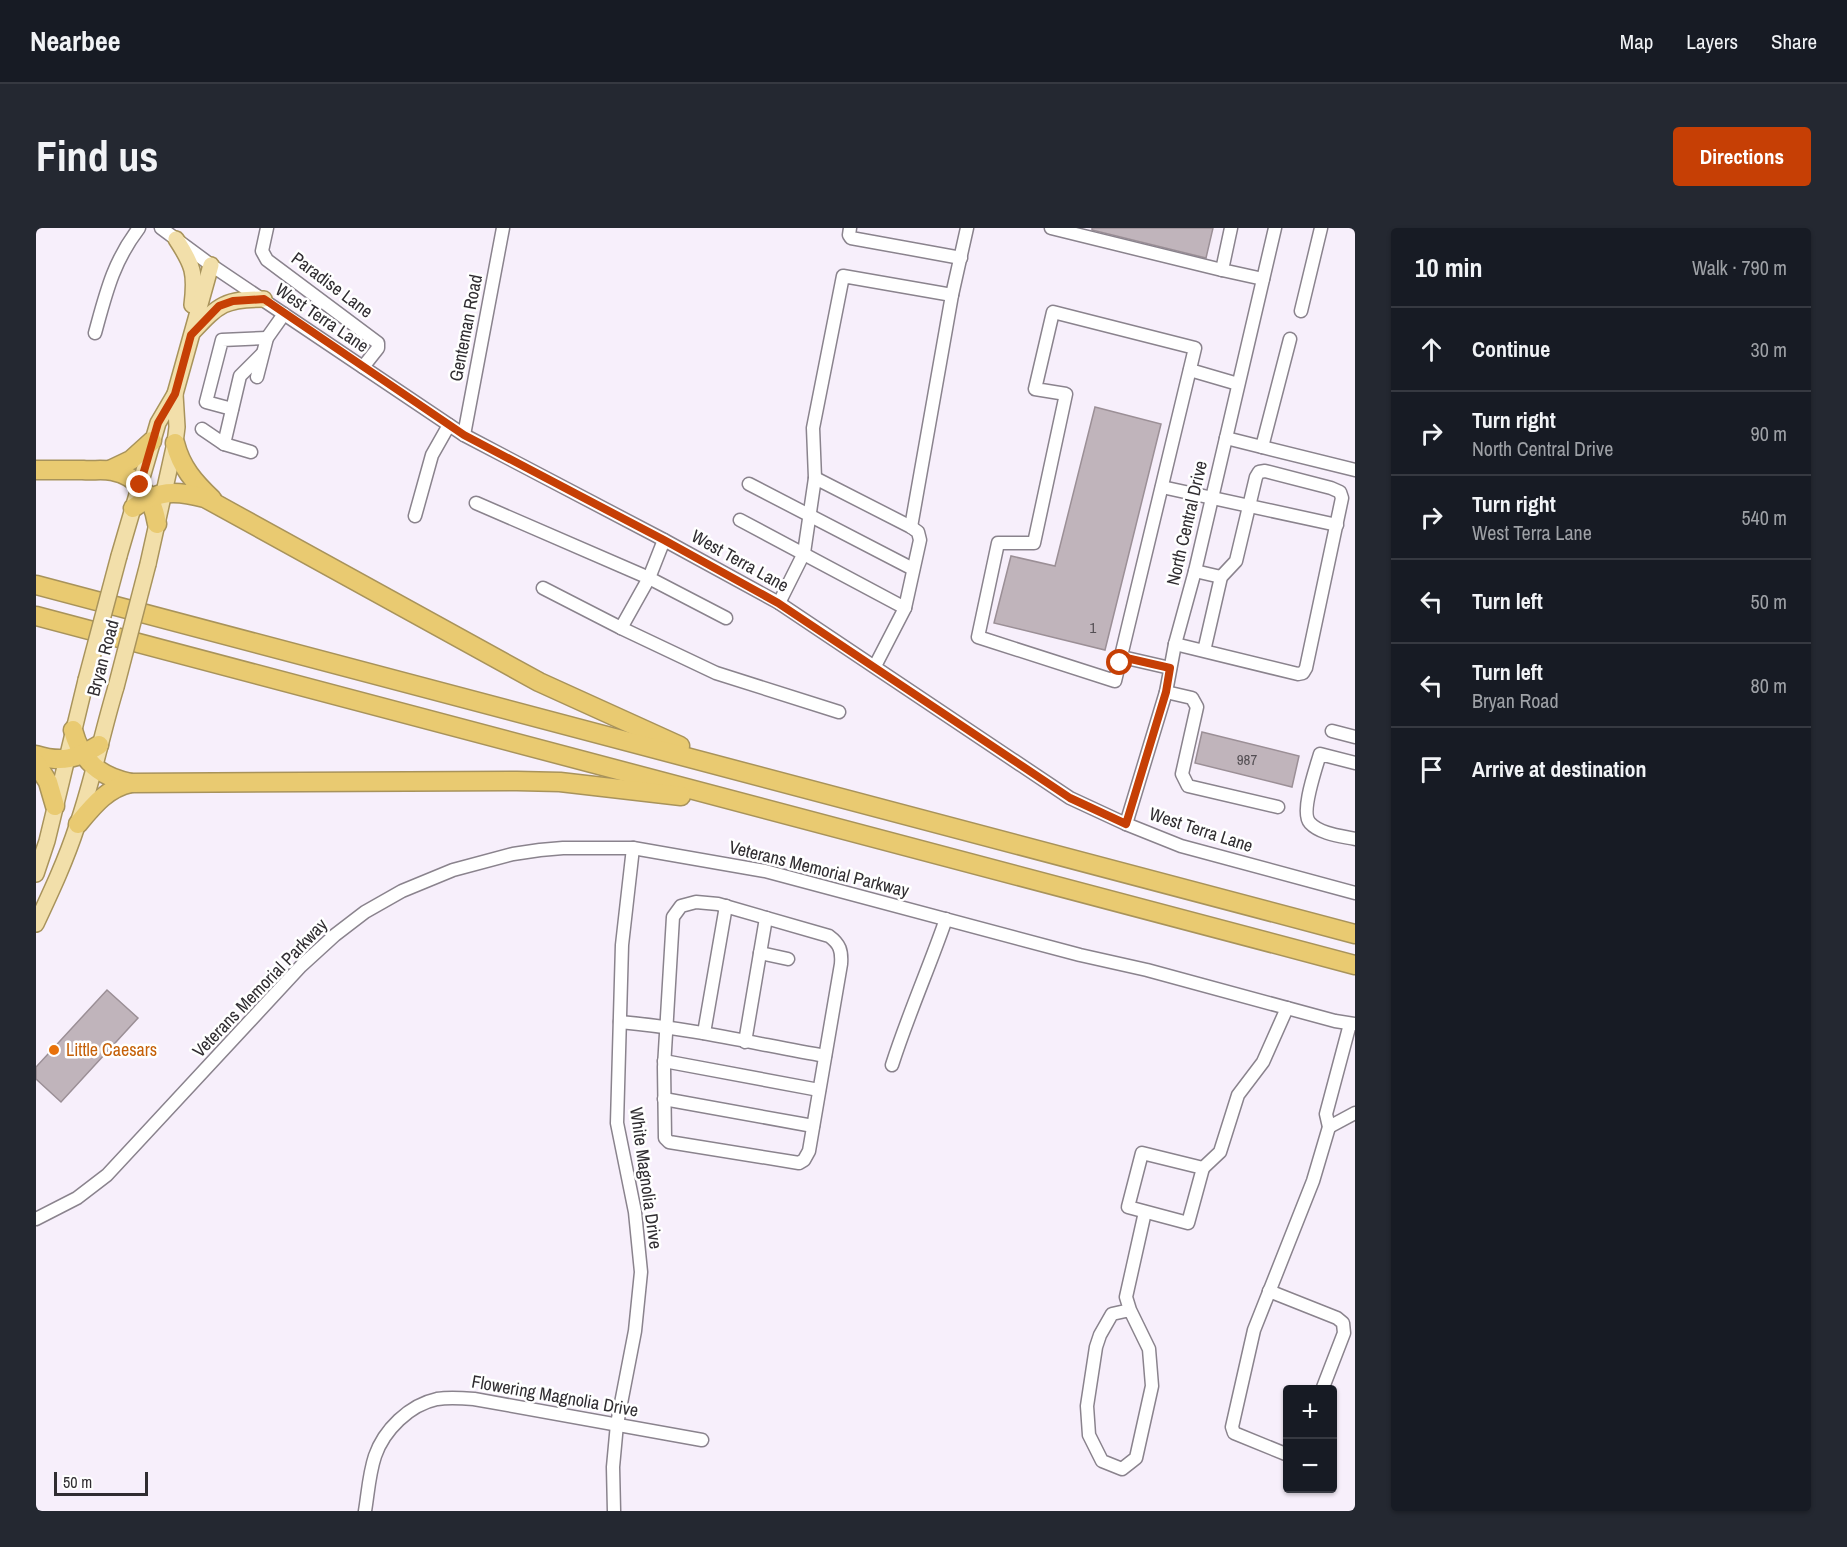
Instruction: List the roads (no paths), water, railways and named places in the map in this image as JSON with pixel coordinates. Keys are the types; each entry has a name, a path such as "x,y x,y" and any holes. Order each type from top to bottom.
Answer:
{"highway":[{"path":"110,470 131,460 152,441"},
{"path":"175,443 179,459 185,469 216,502"},
{"path":"36,470 110,470 129,477 151,491 184,492 216,502 539,682 668,741 749,774"},
{"path":"133,508 151,491"},
{"path":"151,491 157,524"},
{"path":"36,585 1355,934"},
{"path":"36,616 1355,965"},
{"path":"73,730 81,760"},
{"path":"81,760 99,745"},
{"path":"36,755 81,760 107,776 131,783 560,782 642,793 728,799"},
{"path":"36,763 48,782 55,806"},
{"path":"78,824 105,794 118,786 131,783"}],"main road":[{"path":"176,239 193,271 191,335"},
{"path":"151,491 152,441 158,423 175,394 211,265"},
{"path":"191,335 219,306 233,301 264,299"},
{"path":"151,491 175,443 177,427 175,394"},
{"name":"Bryan Road","path":"73,730 118,556 133,508"},
{"name":"Bryan Road","path":"99,745 157,524"},
{"path":"36,874 55,806 81,760"},
{"path":"36,924 57,879 78,824 81,760"}],"street":[{"path":"95,333 116,264 124,248 139,228"},
{"name":"West Terra Lane","path":"161,228 211,265 464,435 778,603 1070,798 1181,846 1355,893"},
{"name":"Paradise Lane","path":"267,228 262,251 267,260 378,344 378,348 363,367"},
{"name":"Genteman Road","path":"464,435 503,228"},
{"path":"850,228 851,238 961,258"},
{"path":"911,527 952,295 967,228"},
{"path":"1051,228 1263,279"},
{"path":"1222,270 1231,228"},
{"name":"North Central Drive","path":"1126,824 1166,692 1175,644 1195,572 1275,228"},
{"path":"1301,311 1321,228"},
{"path":"778,603 804,553 815,478 813,428 843,276 952,295"},
{"path":"1053,312 1195,348 1190,370 1115,681 978,637 998,543 1034,543 1066,394 1035,389 1053,312"},
{"path":"257,377 267,338 284,314"},
{"path":"232,409 206,402 222,340 267,338"},
{"path":"1262,447 1290,339"},
{"path":"224,444 240,376 262,354"},
{"path":"1190,370 1238,384"},
{"path":"415,516 432,455 449,425"},
{"path":"202,429 224,444 251,452"},
{"path":"1226,438 1355,470"},
{"path":"1175,644 1298,674 1303,673 1306,668 1342,498 1340,492 1265,471 1259,472 1236,561 1221,578 1204,651"},
{"path":"815,478 918,532 920,540 905,608 875,666"},
{"path":"748,484 914,569"},
{"path":"1162,487 1336,525"},
{"path":"476,503 648,578 726,618"},
{"path":"740,520 905,608"},
{"path":"621,628 648,578 664,540"},
{"path":"1195,572 1221,578"},
{"path":"543,588 716,674 839,712"},
{"path":"1122,657 1170,668"},
{"path":"1166,692 1192,698 1197,707 1182,774 1188,786 1278,807"},
{"path":"1332,731 1355,737"},
{"path":"1355,763 1320,754 1306,812 1308,822 1314,827 1355,839"},
{"name":"Veterans Memorial Parkway","path":"36,1219 77,1198 95,1185 153,1126 301,966 365,912 426,880 453,870 531,851 563,848 633,848 765,870 1080,955 1147,970 1353,1024"},
{"name":"White Magnolia Drive","path":"614,1511 613,1467 617,1424 634,1331 641,1272 635,1212 617,1123 622,945 633,848"},
{"path":"709,902 726,906 829,936 840,946 842,953 821,1055 819,1090 809,1151 804,1160 799,1162 669,1142 665,1138 664,1061 673,917 676,911 687,903 709,902"},
{"path":"704,1033 726,906"},
{"path":"745,1039 766,918"},
{"path":"892,1065 946,919"},
{"path":"760,953 788,959"},
{"path":"1203,1168 1142,1153 1128,1207 1188,1223 1203,1168 1220,1152 1238,1095 1263,1062 1287,1008"},
{"path":"620,1022 745,1039 821,1055"},
{"path":"1283,1453 1234,1433 1232,1427 1254,1330 1313,1181 1329,1127 1326,1114 1353,1024"},
{"path":"664,1061 819,1090"},
{"path":"664,1099 813,1126"},
{"path":"1329,1127 1355,1113"},
{"path":"1130,1310 1112,1314 1100,1335 1087,1406 1089,1435 1102,1461 1122,1469 1136,1458 1152,1386 1149,1349 1126,1297 1144,1212"},
{"path":"1269,1291 1336,1318 1342,1323 1344,1333 1324,1385"},
{"name":"Flowering Magnolia Drive","path":"365,1511 371,1473 379,1446 401,1417 436,1400 455,1398 474,1400 702,1440"}],"place":[{"name":"Little Caesars","path":"54,1050"}]}
